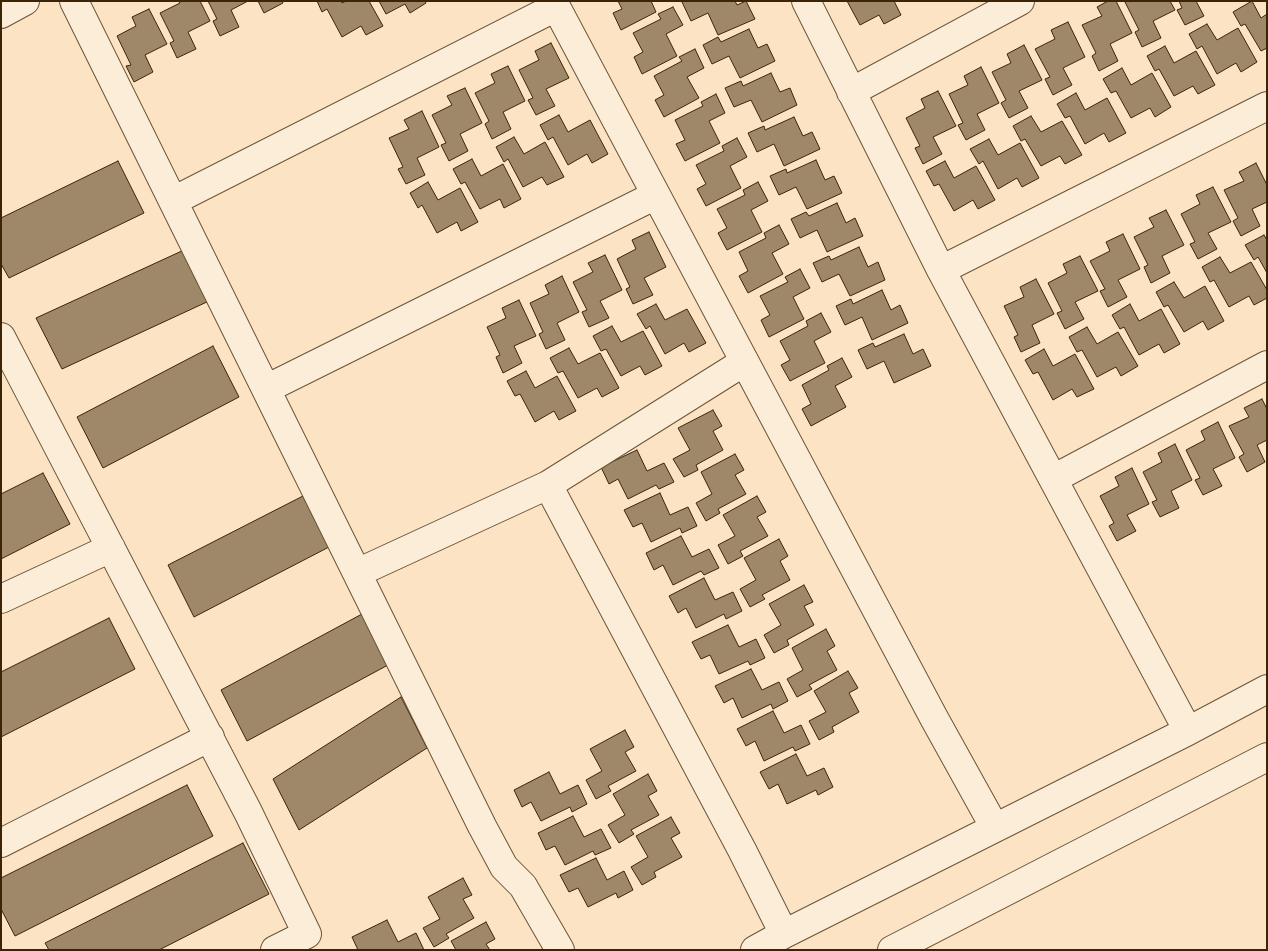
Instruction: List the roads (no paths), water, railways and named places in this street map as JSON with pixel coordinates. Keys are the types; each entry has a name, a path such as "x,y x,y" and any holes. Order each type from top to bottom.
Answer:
{"street":[{"path":"1,14 25,1"},
{"path":"74,1 504,867 524,886 560,950"},
{"path":"806,1 941,270 1188,730"},
{"path":"851,92 1020,1"},
{"path":"173,201 555,4 934,718 995,828"},
{"path":"941,270 1267,106"},
{"path":"266,389 656,196"},
{"path":"1,337 8,366 111,548 210,737 311,942 274,950"},
{"path":"357,573 548,485 744,362"},
{"path":"1052,479 1267,364"},
{"path":"548,485 742,850 784,934"},
{"path":"1,599 111,548"},
{"path":"755,950 1267,689"},
{"path":"1,843 210,737"},
{"path":"892,950 1267,757"}]}
